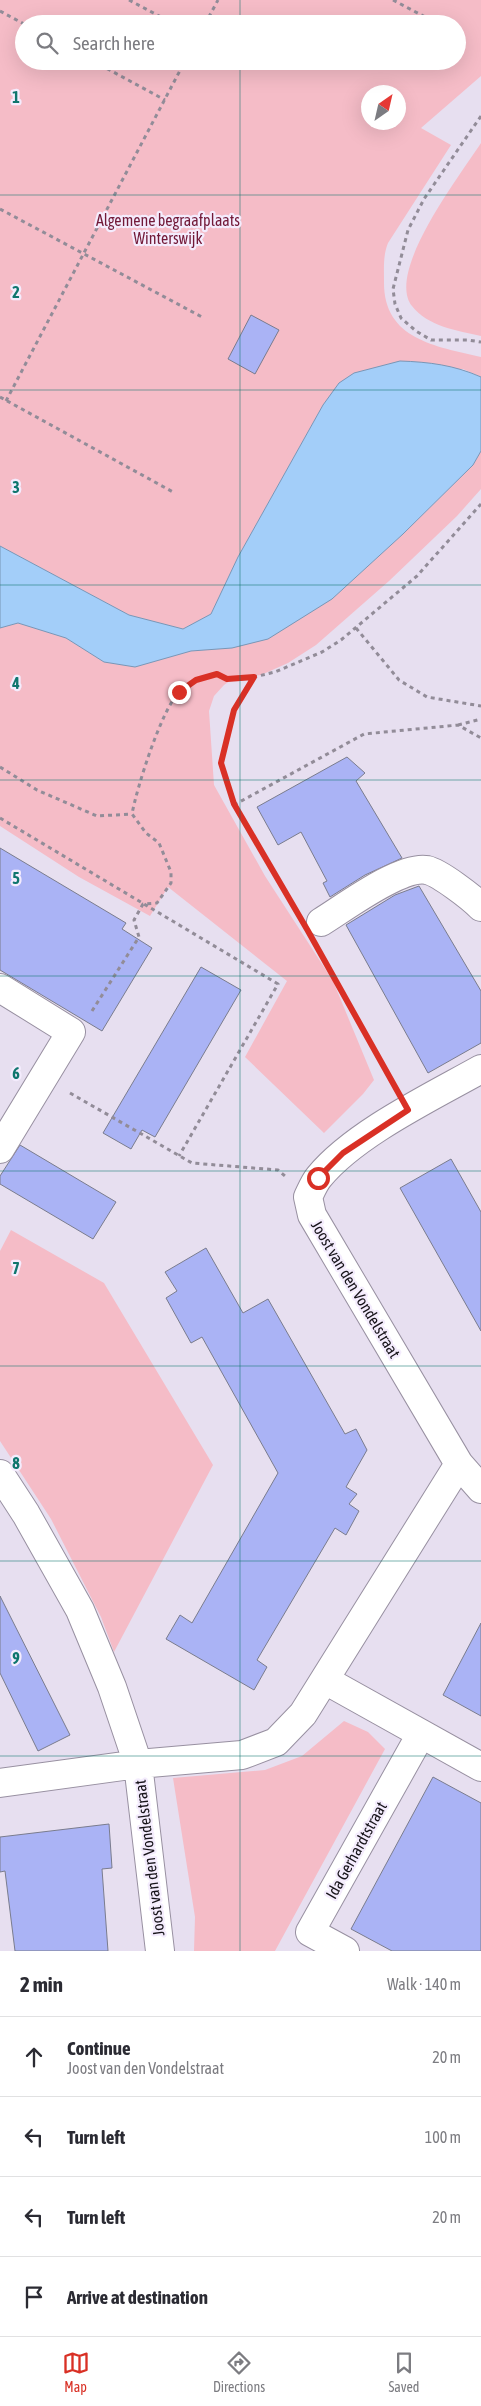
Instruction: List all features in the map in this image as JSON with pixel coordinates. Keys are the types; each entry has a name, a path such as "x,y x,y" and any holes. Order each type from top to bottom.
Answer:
{"street":[{"path":"312,928 393,878 410,872 427,870 470,897 481,907"},
{"path":"0,988 71,1032 44,1077 3,1136"},
{"path":"308,1198 318,1178 343,1153 408,1110 481,1069"},
{"name":"Joost van den Vondelstraat","path":"308,1198 312,1214 459,1464 481,1489"},
{"name":"Joost van den Vondelstraat","path":"138,1764 242,1755 276,1742 303,1714 459,1464"},
{"name":"Joost van den Vondelstraat","path":"0,1474 26,1514 80,1610 112,1687 138,1764 160,1951"},
{"path":"325,1680 481,1767"},
{"name":"Ida Gerhardtstraat","path":"345,1951 310,1932 421,1734"},
{"path":"0,1783 138,1764"}],"path":[{"path":"129,0 157,15"},
{"path":"210,15 218,0"},
{"path":"393,0 421,15"},
{"path":"0,12 15,20"},
{"path":"110,70 165,100"},
{"path":"6,400 181,70"},
{"path":"481,116 424,199 408,230 393,289 395,304 401,318 416,331 431,340 481,342"},
{"path":"0,209 202,317"},
{"path":"0,397 173,492"},
{"path":"143,904 157,903 171,883 171,872 159,843 146,833 132,814 136,791 167,711 179,692 196,680 217,674 227,679 254,677 275,672 322,652 356,628 417,576 481,504"},
{"path":"356,628 399,680 426,698 481,706"},
{"path":"254,677 234,710 221,763 234,804 312,928 408,1110"},
{"path":"234,804 364,734 458,725 481,719"},
{"path":"458,725 481,738"},
{"path":"0,767 37,790 97,816 132,814"},
{"path":"0,818 278,984 179,1156"},
{"path":"71,1032 84,1024 139,936 134,920 143,904"},
{"path":"44,1077 192,1163 278,1170 308,1198"}],"green space":[{"name":"Algemene begraafplaats Winterswijk","path":"0,0 481,0 481,76 421,128 451,145 388,243 385,257 384,281 386,300 392,316 402,328 415,337 446,349 481,357 481,377 463,369 372,370 354,373 323,405 238,557 211,614 183,629 129,615 0,546"},
{"path":"481,143 481,336 434,323 418,313 412,306 406,291 409,271 429,223"},
{"path":"481,451 481,489 457,516 389,581 316,645 288,663 261,675 234,678 224,685 214,696 209,711 214,785 265,876 333,981 374,1080 363,1094 324,1133 245,1057 287,981 168,887 150,916 79,877 0,826 0,628 18,623 66,638 104,662 135,667 191,651 232,648 332,599 403,534 473,465"},
{"path":"11,1230 104,1283 213,1465 114,1652 101,1617 51,1519 0,1441 0,1251"},
{"path":"344,1721 368,1732 385,1749 275,1951 194,1951 195,1917 173,1778 265,1770 302,1756"}],"water":[{"path":"400,361 441,365 481,377 481,451 473,465 403,534 332,599 268,639 232,648 191,651 135,667 104,662 66,638 18,623 0,628 0,546 129,615 183,629 211,614 238,557 323,405 339,383 354,373"}],"building":[{"path":"251,315 279,330 255,374 228,359"},
{"path":"347,757 365,773 356,781 402,858 365,875 330,897 323,883 327,881 301,832 278,845 257,807"},
{"path":"0,848 126,923 122,929 152,948 102,1031 0,970"},
{"path":"419,886 481,991 481,1043 428,1073 346,925 395,895"},
{"path":"201,967 241,990 155,1137 142,1130 131,1149 103,1133"},
{"path":"20,1145 116,1202 93,1239 0,1184 0,1176"},
{"path":"451,1159 481,1212 481,1331 400,1188"},
{"path":"206,1248 243,1313 268,1299 345,1434 356,1429 367,1450 346,1487 357,1494 349,1504 359,1511 346,1535 335,1528 257,1660 267,1667 254,1690 166,1639 180,1615 192,1623 278,1473 202,1337 191,1343 166,1298 177,1291 165,1272"},
{"path":"0,1596 70,1735 38,1751 0,1673"},
{"path":"481,1623 481,1716 443,1695"},
{"path":"433,1777 481,1803 481,1951 392,1951 351,1929"},
{"path":"109,1824 112,1868 102,1869 108,1951 15,1951 5,1871 0,1872 0,1837"}],"route":[{"path":"179,692 196,680 217,674 227,679 254,677 234,710 221,763 234,804 308,931 408,1110 343,1153 318,1178"}]}
